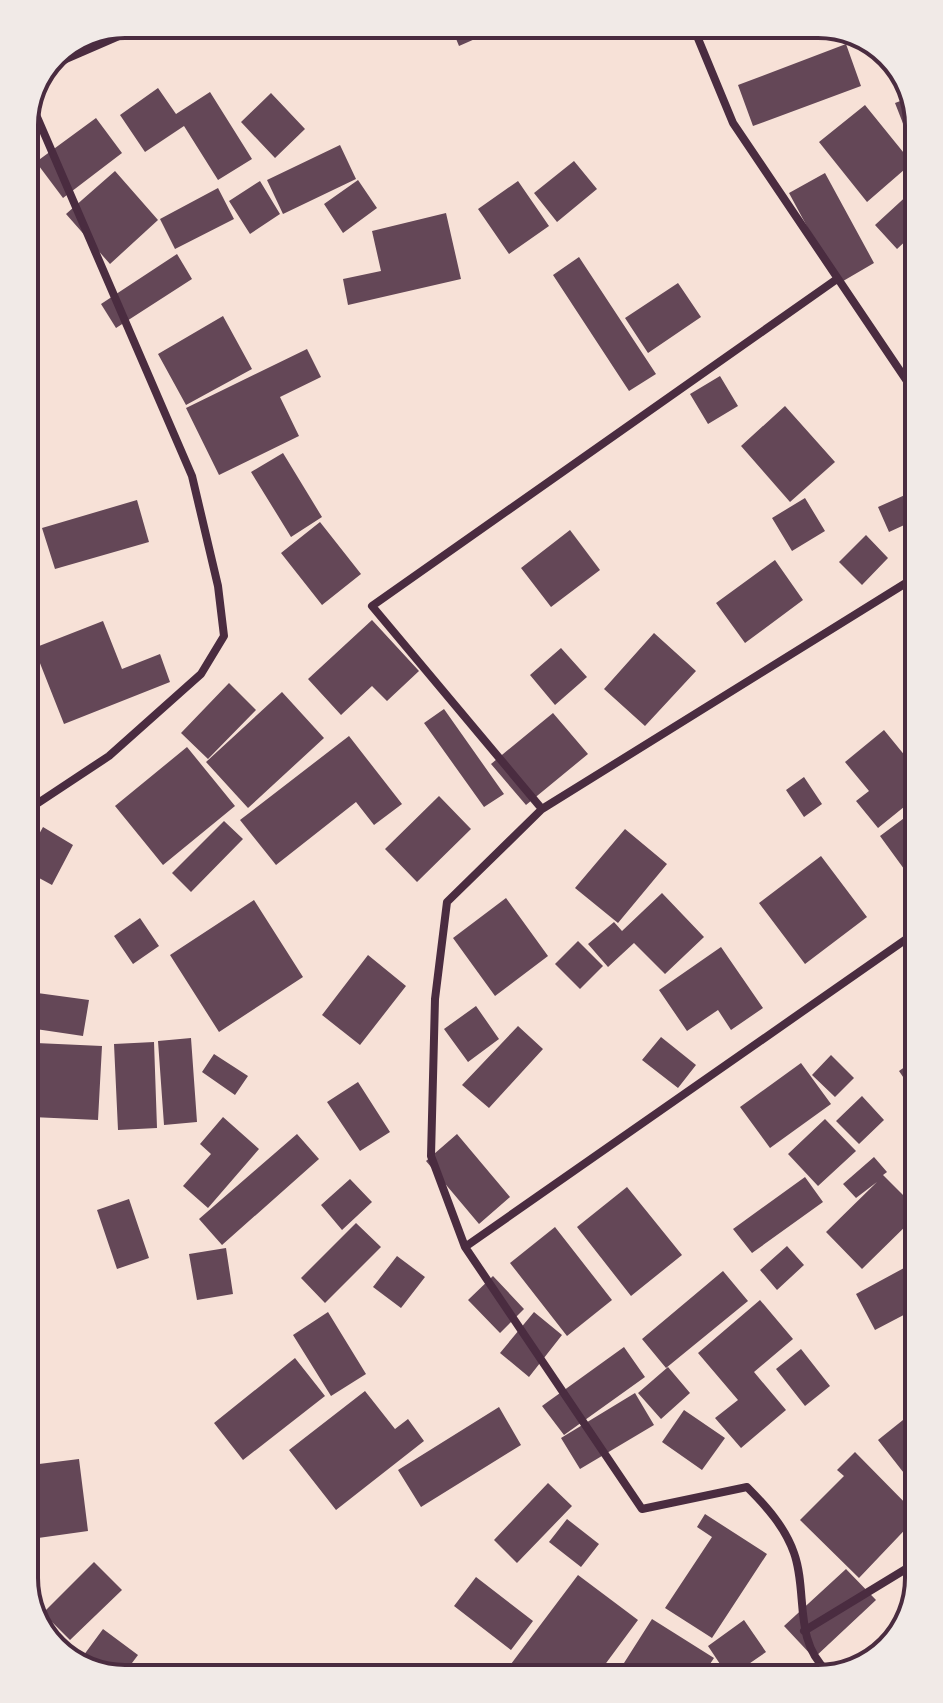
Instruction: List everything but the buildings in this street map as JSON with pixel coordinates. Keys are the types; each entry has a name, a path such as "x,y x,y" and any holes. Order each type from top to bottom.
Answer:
{"street":[{"path":"698,38 733,123 905,378"},
{"path":"38,119 192,476 218,586 224,636 201,674 109,756 38,803"},
{"path":"542,809 372,606 837,279"},
{"path":"823,1664 804,1631 795,1553 772,1512 747,1487 642,1509 465,1247 431,1156 435,999 447,902 542,809 905,584"},
{"path":"465,1247 905,940"},
{"path":"804,1631 905,1570"}]}
